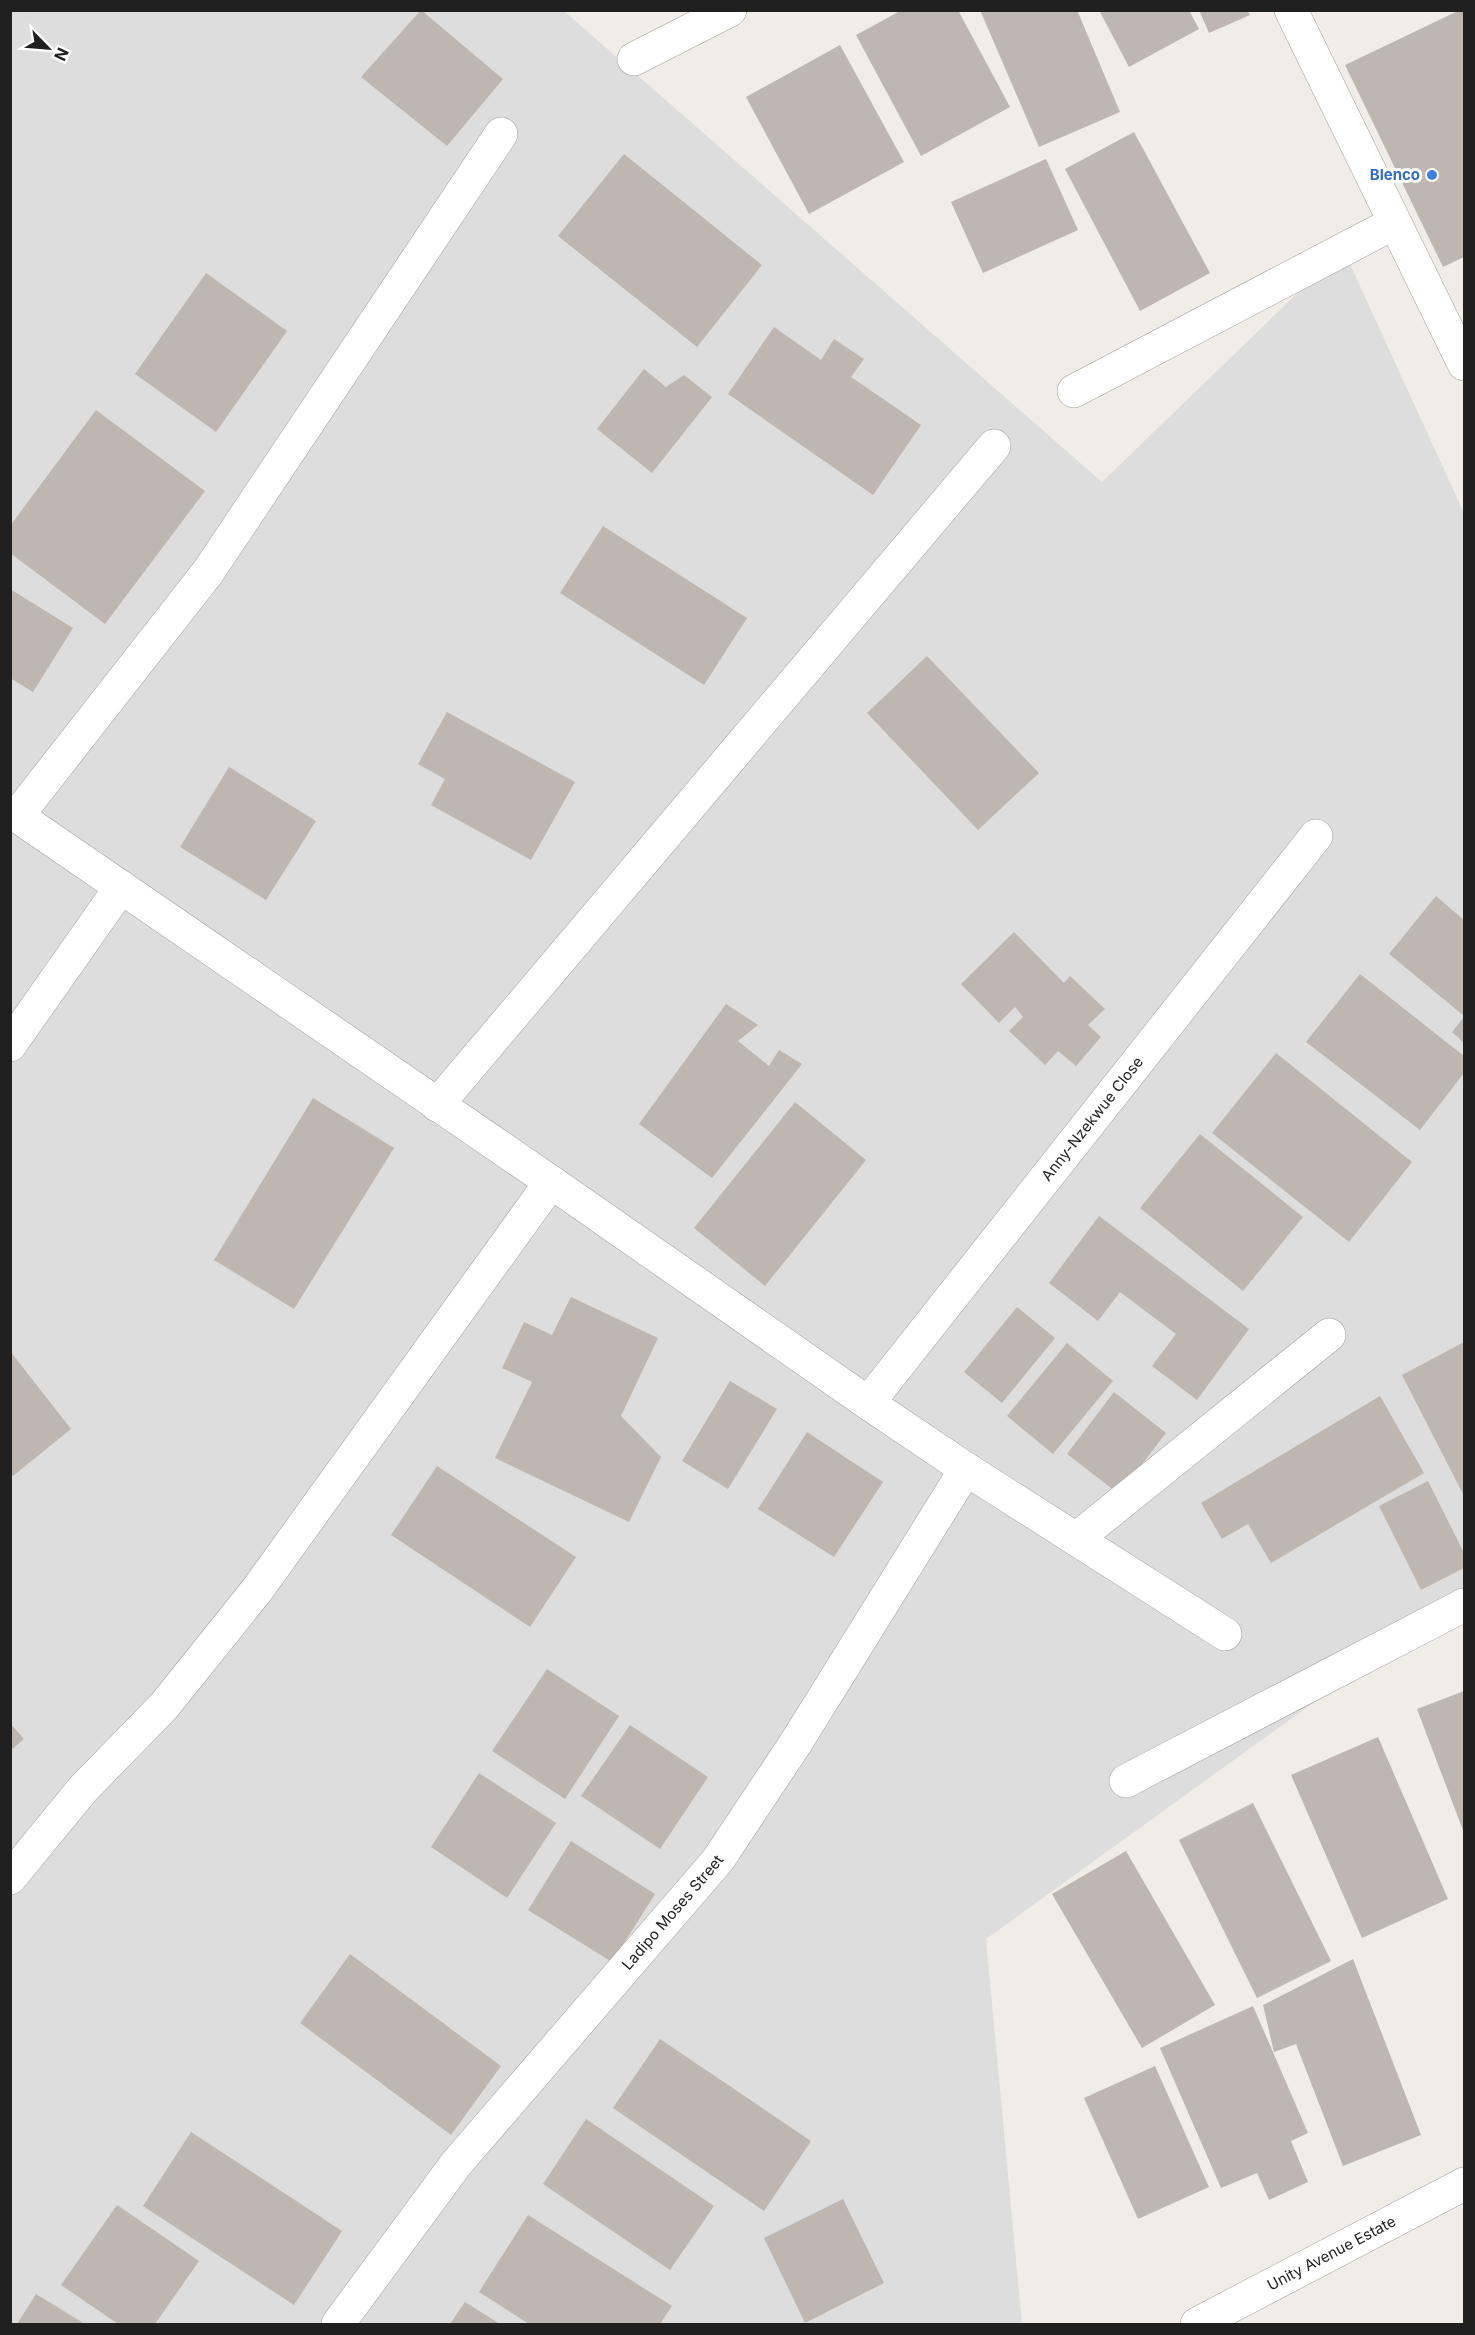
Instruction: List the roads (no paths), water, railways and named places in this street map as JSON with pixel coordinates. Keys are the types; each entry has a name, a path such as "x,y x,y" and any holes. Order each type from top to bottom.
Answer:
{"street":[{"path":"634,59 730,10"},
{"path":"1291,10 1464,364"},
{"path":"501,134 208,572 14,814 551,1182 868,1404 1225,1634"},
{"path":"1074,391 1394,222"},
{"path":"437,1105 994,446"},
{"name":"Anny-Nzekwue Close","path":"868,1404 1316,836"},
{"path":"10,1045 121,887"},
{"path":"10,1878 83,1789 164,1706 257,1590 551,1182"},
{"path":"1076,1539 1329,1335"},
{"name":"Ladipo Moses Street","path":"338,2325 456,2164 718,1860 797,1741 966,1469"},
{"path":"1126,1781 1464,1605"},
{"name":"Unity Avenue Estate","path":"1197,2325 1464,2184"}],"place":[{"name":"Blenco","path":"1432,175"}]}
